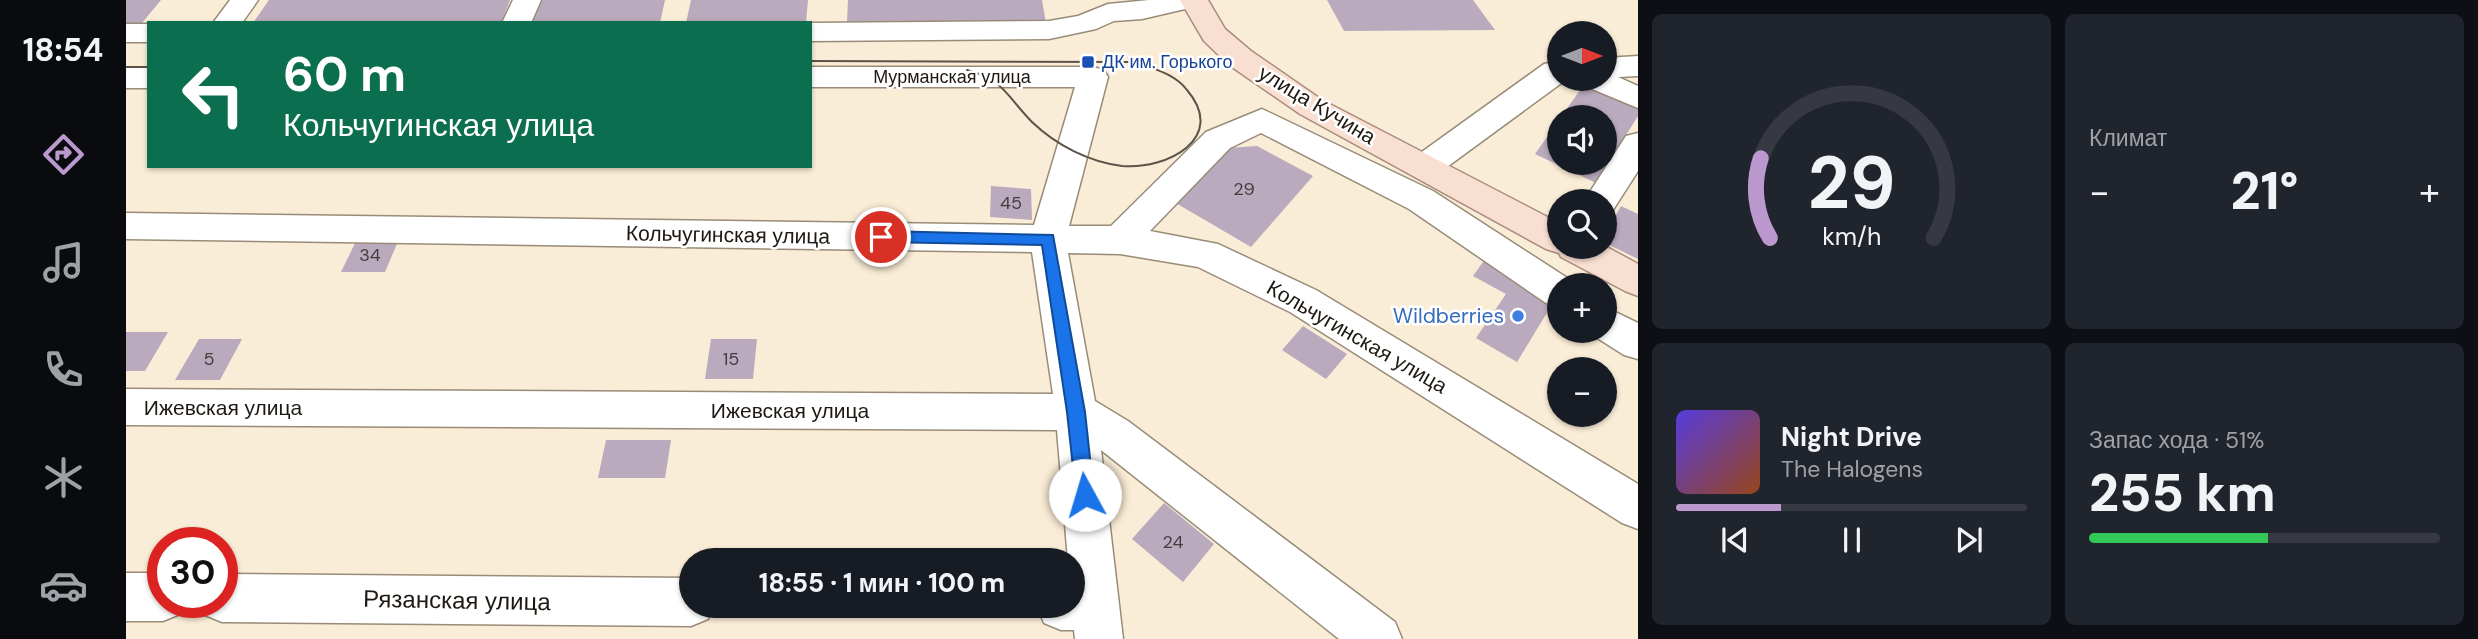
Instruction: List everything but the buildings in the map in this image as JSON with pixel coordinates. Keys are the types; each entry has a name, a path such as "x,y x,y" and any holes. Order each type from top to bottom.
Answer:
{"main road":[{"name":"улица Кучина","path":"1194,0 1214,35 1240,58 1311,107 1424,167"},
{"path":"1424,167 1547,233"},
{"path":"1597,259 1638,281"}],"street":[{"path":"228,21 244,0"},
{"path":"517,21 527,0"},
{"path":"828,0 818,32 1049,30 1087,23 1108,13 1142,10 1188,0"},
{"path":"1061,0 1069,10 1087,23"},
{"path":"126,33 147,33"},
{"path":"1617,67 1638,66"},
{"name":"Мурманская улица","path":"812,77 1093,77 1048,239"},
{"path":"1424,167 1547,77"},
{"path":"1617,88 1638,98"},
{"path":"1120,240 1218,140 1262,121 1421,200 1547,284"},
{"path":"1617,194 1638,145"},
{"name":"Кольчугинская улица","path":"126,226 1120,240 1205,254 1303,300 1638,508"},
{"path":"1048,239 1076,412 1082,548"},
{"path":"1617,330 1638,343"},
{"name":"Ижевская улица","path":"126,407 1076,412"},
{"path":"1076,412 1113,434 1378,639"},
{"path":"126,597 147,597"},
{"name":"Рязанская улица","path":"238,597 679,602"}],"tram line":[{"path":"812,61 1136,62 1164,73 1182,84 1198,107 1200,123 1196,136 1187,148 1173,156 1157,163 1139,166 1110,164 1085,156 1052,138 1032,122 998,84 967,70"},
{"path":"126,67 147,67"}],"place":[{"name":"ДК им. Горького","path":"1088,62"},
{"name":"Wildberries","path":"1518,316"}],"route":[{"path":"881,237 1048,239 1076,412 1085,495"}]}
